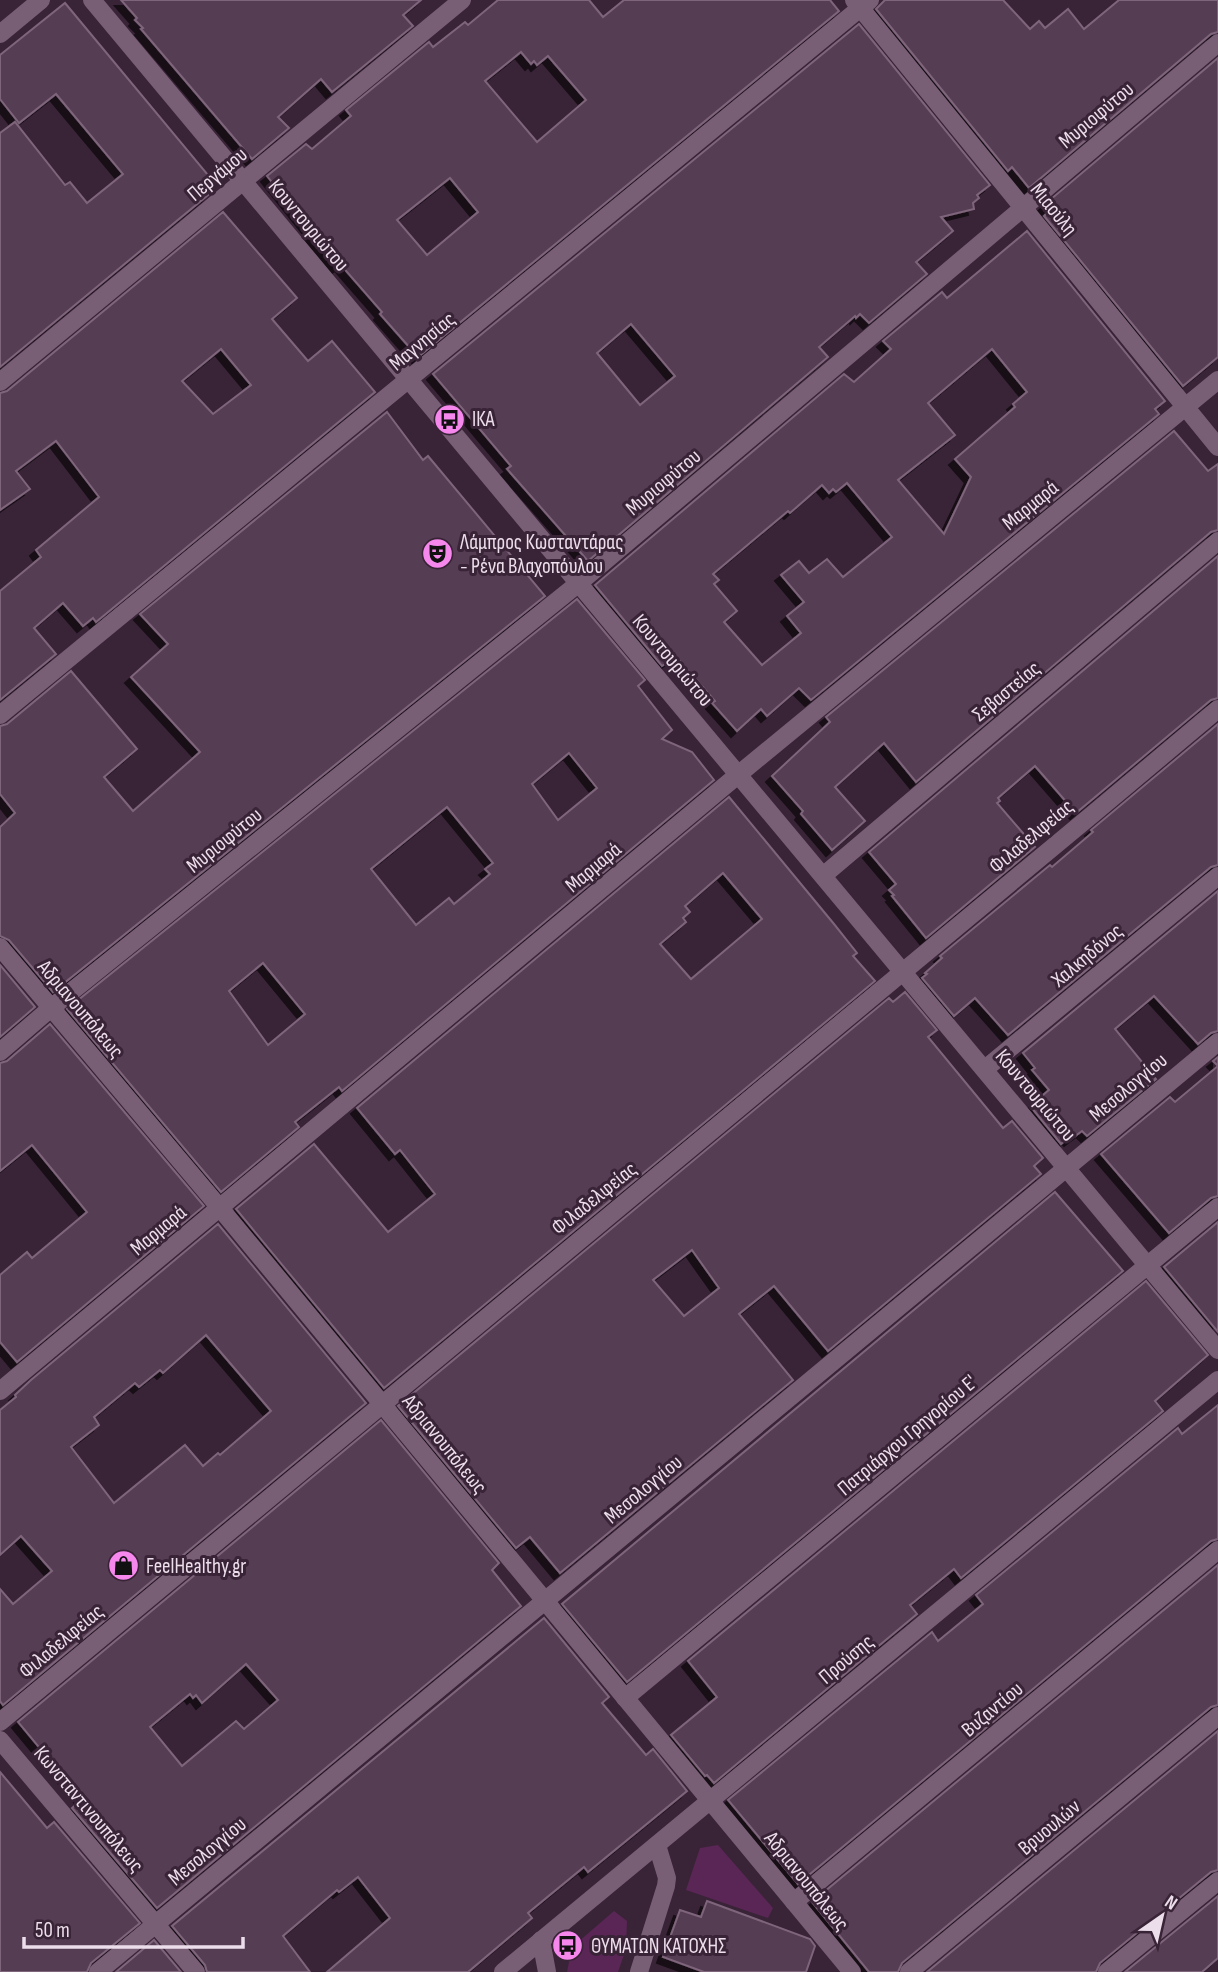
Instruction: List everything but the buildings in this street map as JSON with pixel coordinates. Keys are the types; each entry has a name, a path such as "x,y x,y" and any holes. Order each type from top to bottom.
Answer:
{"street":[{"path":"0,34 41,0"},
{"name":"Κουντουριώτου","path":"92,0 1218,1350"},
{"name":"Περγάμου","path":"0,382 244,183 462,0"},
{"name":"Μιαούλη","path":"861,3 1218,447"},
{"name":"Μαγνησίας","path":"0,716 410,380 861,3"},
{"name":"Μυριοφύτου","path":"0,1052 579,583 1218,43"},
{"name":"Μαρμαρά","path":"0,1391 739,774 1218,380"},
{"name":"Σεβαστείας","path":"824,875 1218,541"},
{"name":"Φιλαδελφείας","path":"0,1722 1218,709"},
{"name":"Χαλκηδόνος","path":"985,1069 1218,876"},
{"name":"Αδριανουπόλεως","path":"0,947 220,1208 852,1972"},
{"name":"Μεσολογγίου","path":"98,1972 1218,1042"},
{"name":"Πατριάρχου Γρηγορίου Ε'","path":"625,1698 1218,1207"},
{"name":"Προύσης","path":"503,1972 1218,1380"},
{"name":"Βυζαντίου","path":"794,1902 1218,1550"},
{"name":"Βρυουλών","path":"909,1972 1218,1716"},
{"name":"Κωνσταντινουπόλεως","path":"0,1740 196,1972"},
{"path":"639,1972 667,1878 657,1845"},
{"path":"1107,1972 1218,1881"},
{"path":"541,1940 547,1972"}],"shaded area":[{"path":"718,1845 773,1908 768,1918 686,1890 700,1848"},
{"path":"614,1911 627,1921 626,1949 618,1972 567,1972 569,1962 563,1955"}],"place":[{"name":"ΙΚΑ","path":"449,419"},
{"name":"Λάμπρος Κωσταντάρας - Ρένα Βλαχοπόυλου","path":"437,554"},
{"name":"FeelHealthy.gr","path":"123,1566"},
{"name":"ΘΥΜΑΤΩΝ ΚΑΤΟΧΗΣ","path":"568,1946"}]}
